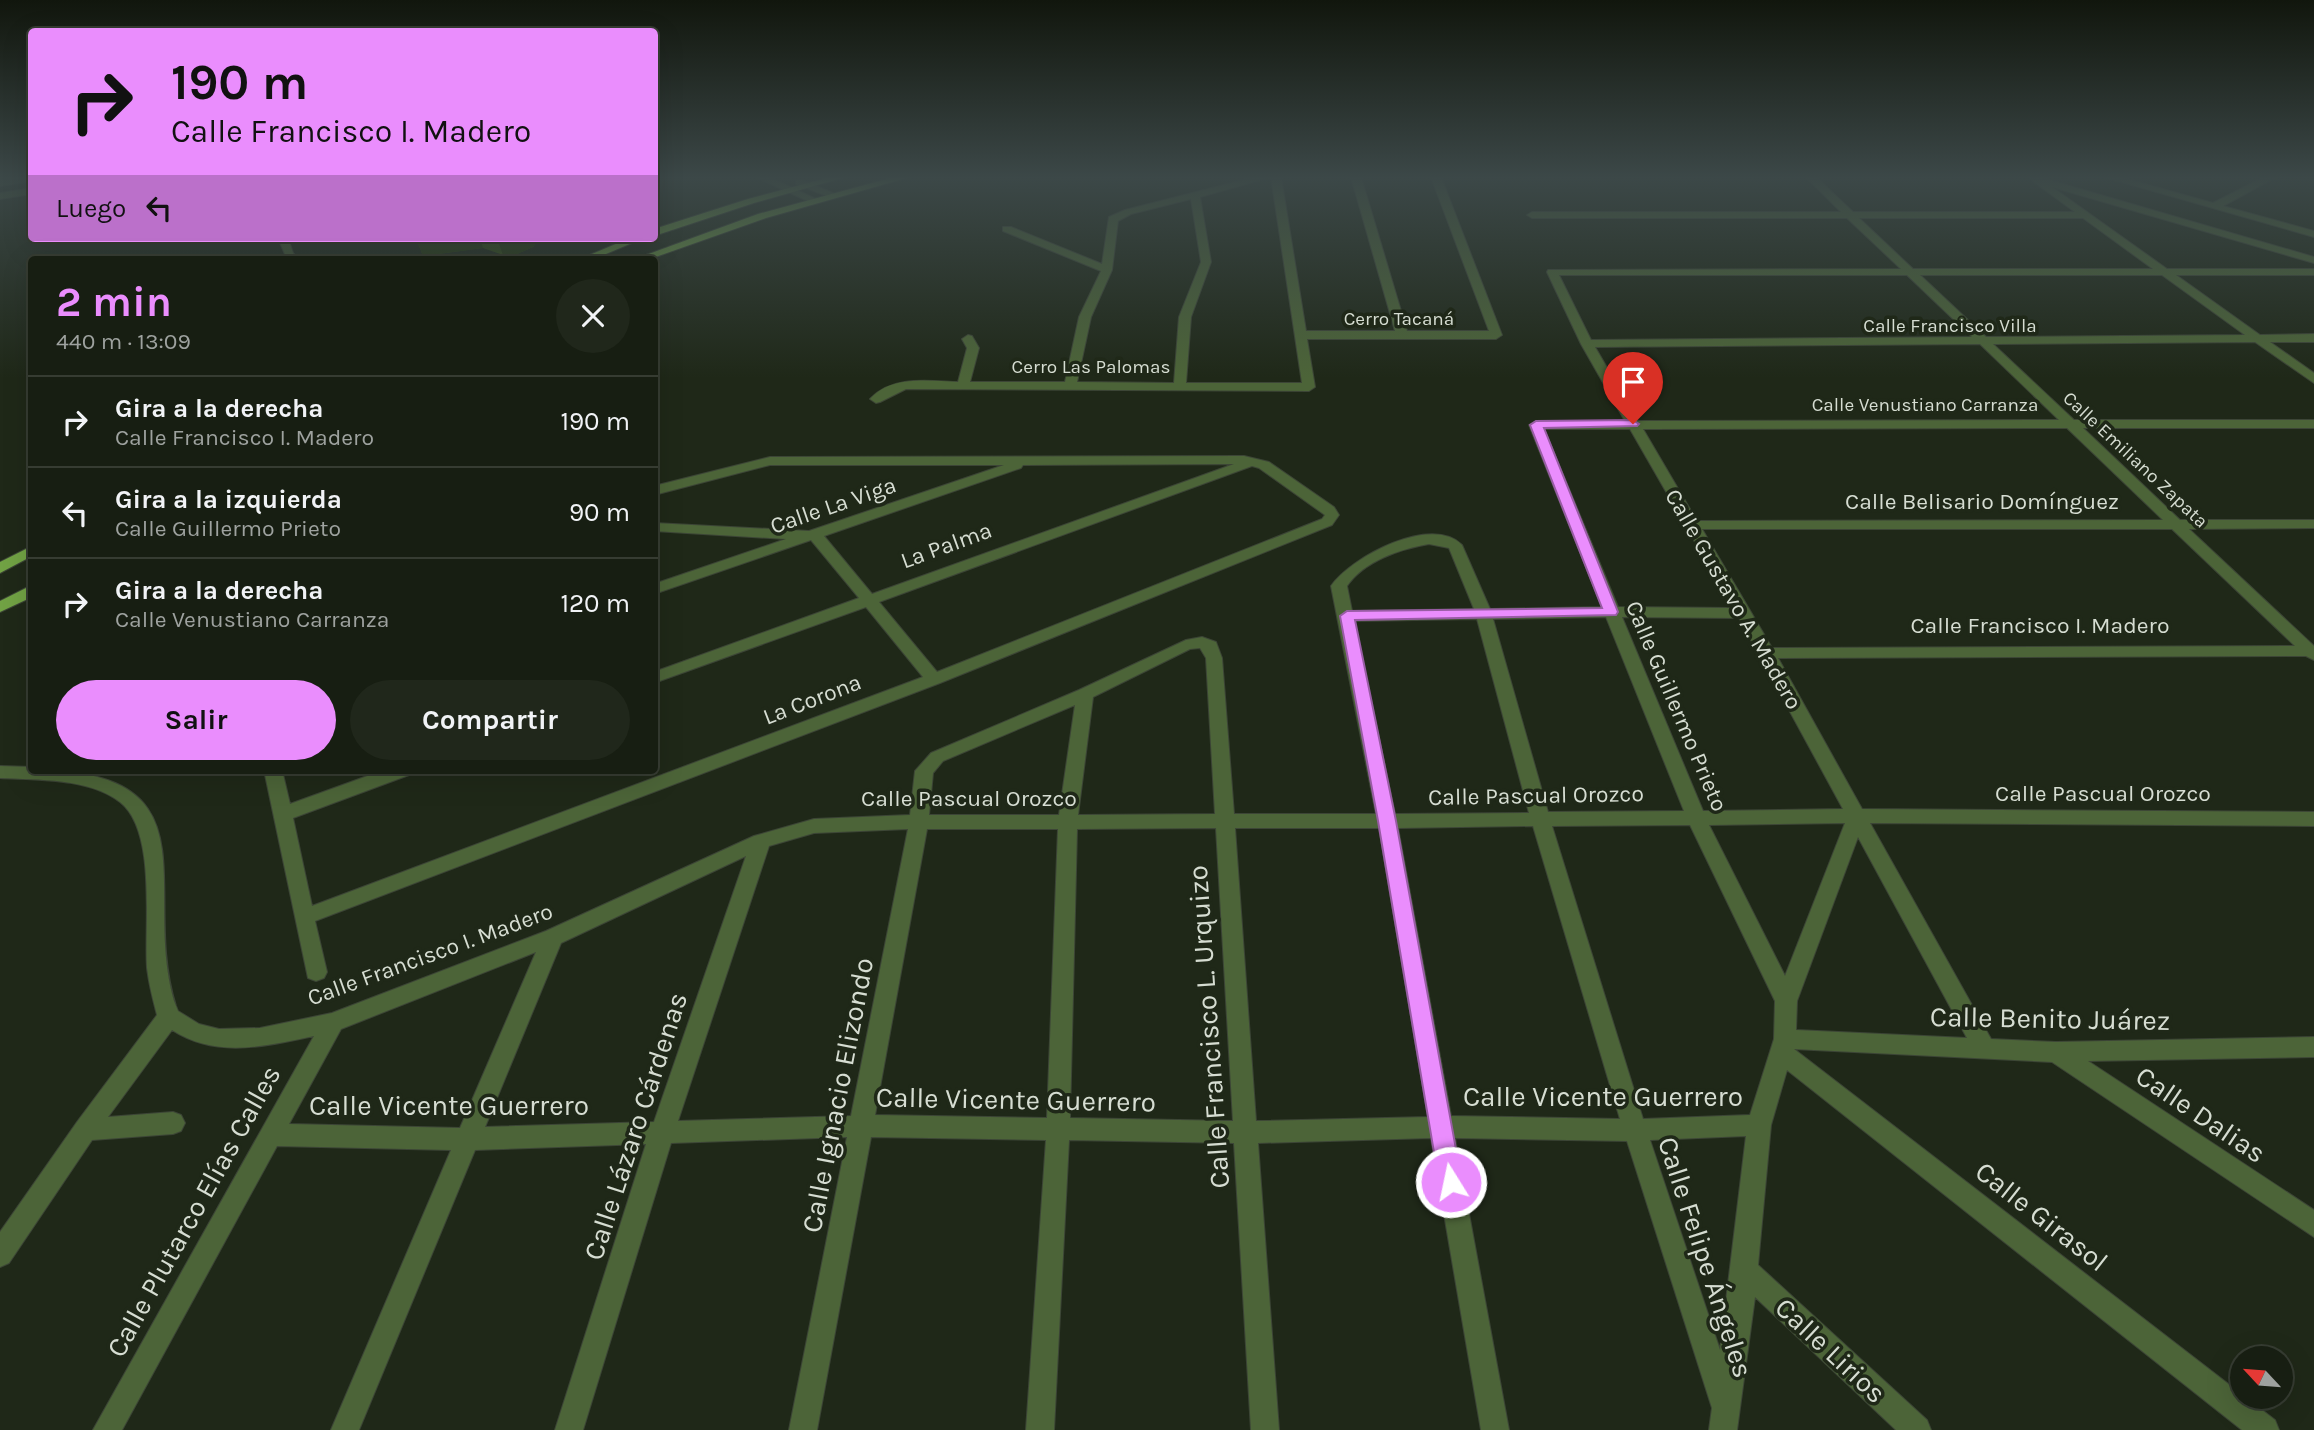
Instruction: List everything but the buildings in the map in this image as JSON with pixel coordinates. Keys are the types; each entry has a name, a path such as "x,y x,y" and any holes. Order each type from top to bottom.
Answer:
{"main road":[{"path":"593,256 624,244"},
{"path":"649,256 683,244"},
{"path":"0,568 28,552"},
{"path":"0,607 28,592"}],"street":[{"path":"1043,244 1107,270"},
{"path":"1070,386 1085,317 1107,270 1110,244"},
{"path":"1180,386 1185,317 1206,262 1203,244"},
{"path":"1287,244 1301,335"},
{"path":"1375,244 1402,336"},
{"name":"Cerro Tacaná","path":"1301,335 1496,335 1461,244"},
{"name":"Calle Emiliano Zapata","path":"1879,244 2313,652"},
{"path":"2127,244 2314,379"},
{"path":"2258,244 2314,260"},
{"name":"Calle Gustavo A. Madero","path":"1909,272 1552,272 1587,344 1767,653 1985,1049"},
{"path":"1909,272 2314,272"},
{"name":"Cerro Las Palomas","path":"876,399 886,391 904,385 1309,387 1301,335"},
{"name":"Calle Francisco Villa","path":"1587,344 2314,338"},
{"path":"963,386 973,348 968,339"},
{"name":"Calle Venustiano Carranza","path":"1536,425 2314,424"},
{"name":"Calle Guillermo Prieto","path":"1536,425 1696,818 1786,1001"},
{"path":"658,490 770,461 1255,461"},
{"name":"Calle La Viga","path":"658,588 816,536 1026,461"},
{"name":"La Corona","path":"304,917 934,680 1327,522 1332,515 1329,510 1255,461"},
{"name":"La Palma","path":"658,677 1255,461"},
{"name":"Calle Belisario Domínguez","path":"1692,525 2314,524"},
{"path":"658,527 816,536 934,680"},
{"name":"Calle Felipe Ángeles","path":"1347,616 1339,586 1351,570 1395,548 1437,538 1455,545 1484,614 1541,819 1635,1130 1725,1405"},
{"path":"1494,1430 1387,821 1347,616 1744,613"},
{"name":"Calle Francisco L. Urquizo","path":"1085,694 1185,645 1202,642 1213,650 1265,1430"},
{"name":"Calle Francisco I. Madero","path":"1767,653 2313,652"},
{"path":"1040,1430 1058,1131 1068,822 1085,694"},
{"name":"Calle Ignacio Elizondo","path":"803,1430 919,822 925,771 937,757 1085,694"},
{"path":"0,772 28,774"},
{"path":"0,1254 85,1130 169,1017 160,985 151,852 145,822 136,806 116,792 87,782 34,774"},
{"path":"274,774 316,972"},
{"path":"283,814 392,774"},
{"path":"1723,1430 1745,1270 1759,1125 1783,1045 1786,1001 1857,816"},
{"name":"Calle Pascual Orozco","path":"761,841 814,827 919,822 1857,816 2314,819"},
{"name":"Calle Francisco I. Madero","path":"169,1017 193,1032 219,1039 260,1038 333,1022 553,937 761,841"},
{"name":"Calle Lázaro Cárdenas","path":"569,1430 662,1132 761,841"},
{"path":"345,1430 553,937"},
{"name":"Calle Plutarco Elías Calles","path":"107,1430 273,1135 333,1022"},
{"name":"Calle Benito Juárez","path":"1783,1045 2056,1052 2314,1047"},
{"name":"Calle Girasol","path":"1783,1045 2265,1430"},
{"name":"Calle Dalias","path":"2056,1052 2314,1225"},
{"path":"85,1130 173,1123"},
{"name":"Calle Vicente Guerrero","path":"273,1135 466,1139 862,1126 1246,1132 1441,1127 1635,1130 1759,1125"},
{"name":"Calle Lirios","path":"1745,1270 1917,1430"}],"route":[{"path":"1451,1182 1387,821 1347,616 1611,612 1536,425 1633,424"}]}
